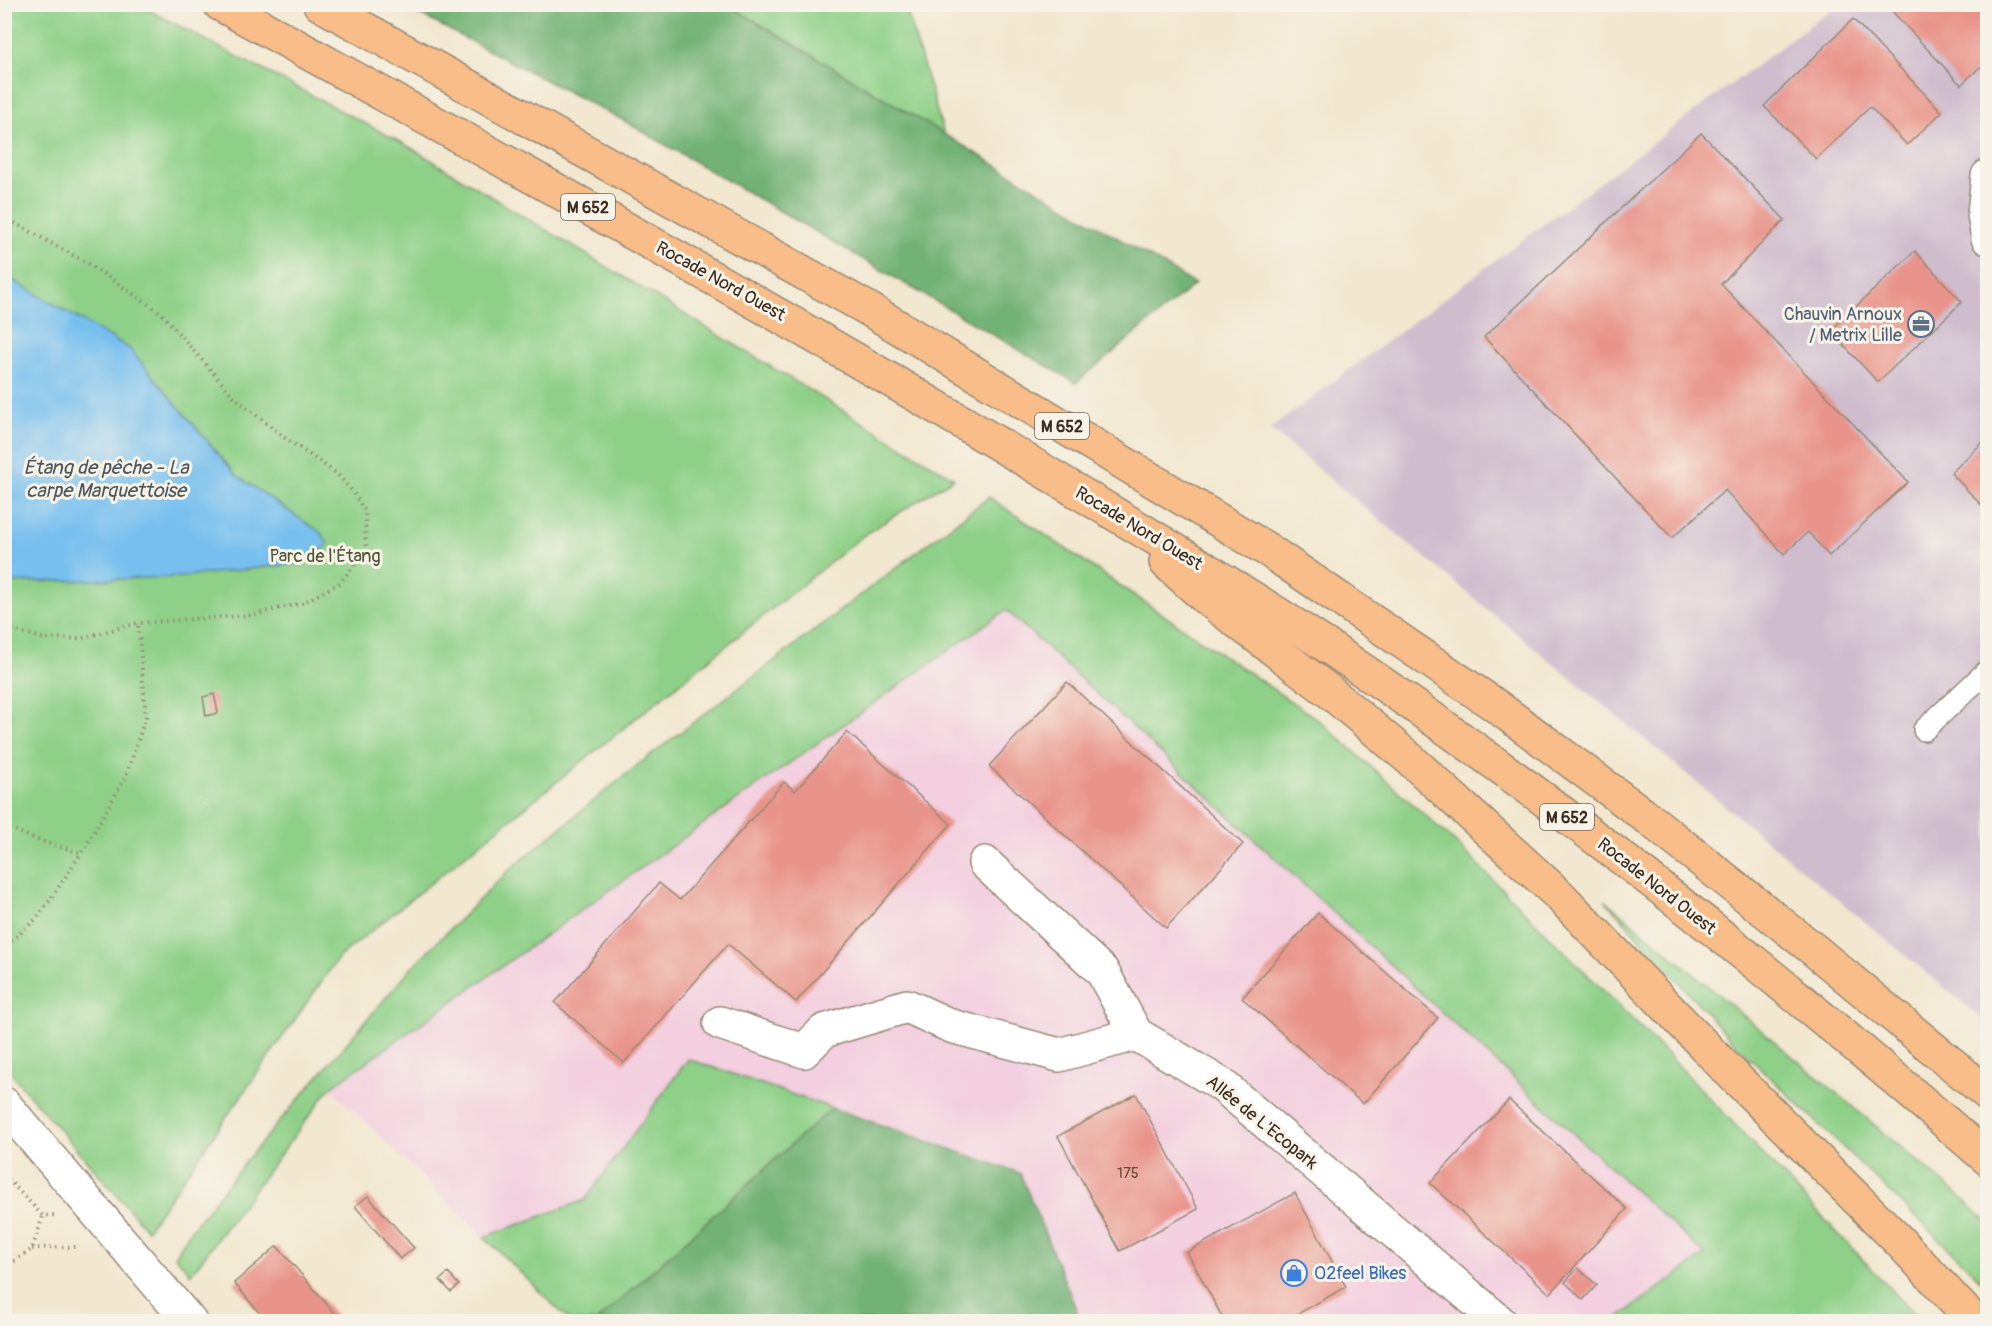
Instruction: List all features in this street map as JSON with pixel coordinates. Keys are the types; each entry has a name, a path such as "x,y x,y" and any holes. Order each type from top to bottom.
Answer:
{"highway":[{"name":"Rocade Nord Ouest","path":"220,4 682,259 952,414 1221,578 1328,647 1531,789 1753,960 1988,1159"},
{"name":"M 652","path":"320,4 865,307 1268,550 1492,703 1648,818 1768,912 1988,1094"},
{"path":"1117,515 1206,598 1330,692 1411,759 1560,896 1715,1057 1893,1235 1975,1322"}],"street":[{"path":"1988,176 1984,214 1988,238"},
{"path":"720,1023 804,1051 824,1030 907,1006 951,1026 1059,1055 1136,1034 1102,971 985,863"},
{"name":"Allée de L'Ecopark","path":"1136,1034 1222,1085 1485,1318"},
{"path":"4,1104 190,1322"}],"lane":[{"path":"1923,730 1988,670"}],"path":[{"path":"4,217 89,264 161,313 235,398 285,438 336,473 353,492 365,512 366,551 340,583 302,603 252,615 138,623 82,639 45,639 4,627"},
{"path":"8,945 37,918 52,897 126,776 146,716 138,623"},
{"path":"4,826 81,853"},
{"path":"4,1175 43,1216"},
{"path":"43,1216 97,1211"},
{"path":"4,1268 32,1249 43,1216"}],"shaded area":[{"path":"1837,5 1987,5 1987,1023 1270,429"},
{"path":"1006,610 1279,852 1705,1255 1613,1321 1081,1321 1020,1173 688,1059 585,1200 484,1237 330,1088"}],"green space":[{"name":"Parc de l'Étang","path":"4,5 139,5 408,146 954,478 864,535 339,957 147,1230 5,1067"},
{"path":"401,5 728,5 1195,284 1076,383 628,123"},
{"path":"728,5 905,5 944,134"},
{"path":"989,497 1320,721 1456,843 1678,1065 1921,1321 1613,1321 1705,1255 1006,610 330,1088 191,1274 175,1256 191,1230 250,1156 412,967 508,871 635,767"},
{"path":"1605,900 1962,1198 1987,1222 1987,1289 1971,1270 1732,1041"},
{"path":"688,1059 832,1108 597,1321 570,1321 484,1237 585,1200"},
{"path":"832,1108 1020,1173 1081,1321 597,1321"}],"water":[{"name":"Étang de pêche - La carpe Marquettoise","path":"4,275 129,348 236,475 321,533 328,544 320,553 304,563 179,577 5,583"}],"building":[{"path":"1893,4 1988,4 1988,64 1983,69 1980,67 1961,85 1889,8"},
{"path":"1853,19 1942,112 1907,145 1870,107 1816,159 1764,106"},
{"path":"1701,133 1785,220 1721,284 1908,482 1829,556 1808,532 1784,554 1725,490 1672,538 1484,337"},
{"path":"1915,251 1962,302 1878,382 1830,331"},
{"path":"1988,437 1988,512 1951,473"},
{"path":"1067,682 1243,844 1166,928 989,766"},
{"path":"214,694 218,713 206,716 203,697"},
{"path":"847,732 951,824 796,1002 728,944 624,1063 555,1003 659,883 680,900 784,782 795,791"},
{"path":"1318,913 1438,1018 1363,1104 1242,998"},
{"path":"1136,1094 1198,1209 1120,1251 1058,1136"},
{"path":"1509,1100 1627,1209 1550,1294 1430,1183"},
{"path":"1295,1193 1346,1287 1283,1322 1225,1322 1187,1252"},
{"path":"368,1196 414,1248 400,1259 355,1206"},
{"path":"277,1246 342,1322 267,1322 234,1283"},
{"path":"1578,1268 1597,1285 1583,1300 1565,1282"},
{"path":"448,1273 459,1285 451,1292 440,1280"}],"place":[{"name":"Chauvin Arnoux / Metrix Lille","path":"1921,324"},
{"name":"02feel Bikes","path":"1294,1273"}]}
